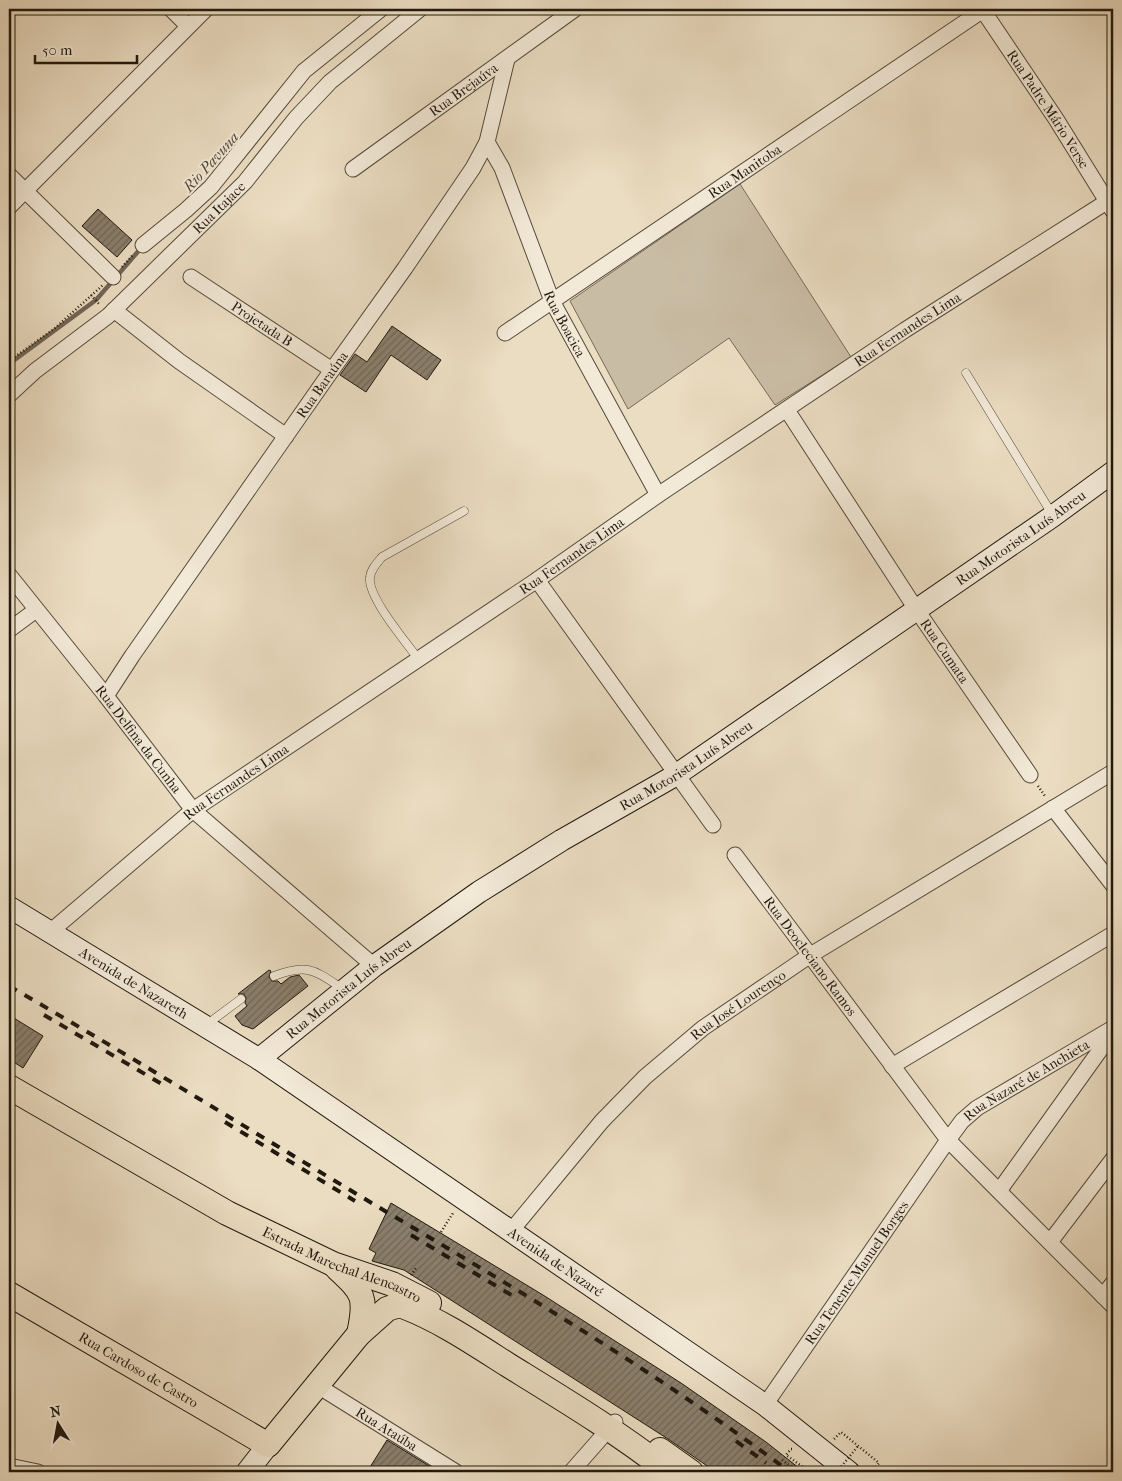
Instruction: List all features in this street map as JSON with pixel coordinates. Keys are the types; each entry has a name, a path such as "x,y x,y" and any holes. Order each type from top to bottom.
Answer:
{"main road":[{"name":"Rua Motorista Luís Abreu","path":"259,1059 374,966 487,887 562,840 676,775 1053,516 1113,472"},
{"name":"Avenida de Nazareth","path":"9,907 259,1059"},
{"name":"Avenida de Nazaré","path":"259,1059 446,1189 511,1231 764,1404 849,1472"},
{"name":"Estrada Marechal Alencastro","path":"9,1087 227,1213 333,1264 392,1284 419,1297 613,1424 669,1472"},
{"path":"333,1264 360,1291 363,1308 359,1334"},
{"name":"Rua Cardoso de Castro","path":"9,1294 268,1445"},
{"name":"Estrada Marechal Alencastro","path":"268,1445 359,1334 388,1309 399,1305 405,1306 462,1336 691,1472"},
{"path":"247,1472 268,1445"}],"street":[{"path":"171,9 188,26"},
{"path":"9,207 206,9"},
{"name":"Rua Itajace","path":"143,245 211,187 304,71 381,9"},
{"name":"Rua Itajace","path":"9,395 35,371 114,310 245,182 296,118 330,82 420,9"},
{"name":"Rua Brejaúva","path":"353,169 576,9"},
{"name":"Rua Padre Mário Verse","path":"983,10 1056,119 1110,206"},
{"name":"Rua Manitoba","path":"505,333 983,10"},
{"name":"Rua Baraúna","path":"106,696 473,168 487,142 507,59"},
{"name":"Rua Boacica","path":"487,142 502,168 552,301 658,495"},
{"path":"9,175 113,277"},
{"name":"Rua Fernandes Lima","path":"50,932 193,810 419,660 658,495 905,330 1110,206"},
{"name":"Projetada B","path":"191,277 332,370"},
{"path":"114,310 179,361 286,436"},
{"name":"Rua Cumata","path":"787,410 916,609 1030,775"},
{"name":"Rua Delfina da Cunha","path":"9,576 106,696 193,810 374,966"},
{"path":"537,580 712,825"},
{"path":"9,630 36,610"},
{"name":"Rua José Lourenço","path":"511,1231 602,1121 646,1077 703,1028 809,956 1113,772"},
{"path":"1053,808 1113,885"},
{"name":"Rua Deocleciano Ramos","path":"735,855 948,1140 1108,1301"},
{"path":"892,1066 1113,934"},
{"path":"999,1191 1113,1030"},
{"name":"Rua Nazaré de Anchieta","path":"948,1140 962,1121 977,1108 1113,1030"},
{"name":"Rua Tenente Manuel Borges","path":"764,1404 948,1140"},
{"path":"1050,1242 1113,1158"},
{"path":"1108,1301 1113,1283"},
{"name":"Rua Ataúba","path":"318,1386 456,1472"},
{"path":"571,1472 613,1424"},
{"path":"9,1466 38,1472"}],"lane":[{"path":"966,373 1053,516"},
{"path":"419,660 378,602 371,588 370,578 373,569 382,557 464,511"},
{"path":"274,976 299,968 316,970 344,990"},
{"path":"205,1026 241,999"}],"path":[{"path":"9,362 54,329 92,296 143,245"},
{"path":"1030,775 1053,808"},
{"path":"441,1232 456,1208"},
{"path":"841,1432 879,1462 872,1472"},
{"path":"837,1472 858,1446"},
{"path":"786,1455 810,1472"},
{"path":"782,1460 798,1472"}],"shaded area":[{"path":"740,184 851,357 775,405 729,338 628,409 570,301"}],"building":[{"path":"98,209 132,240 117,257 82,226"},
{"path":"392,326 441,360 427,380 391,355 366,392 340,375 355,354 367,362"},
{"path":"269,970 271,971 269,977 272,981 278,981 281,984 290,977 299,975 308,986 253,1029 242,1025 235,1016 247,1006 245,1003 246,998 244,994 238,994"},
{"path":"9,1015 43,1036 23,1068 9,1059"},
{"path":"391,1203 543,1295 681,1383 766,1442 804,1472 716,1472 668,1439 404,1270 372,1261 376,1253 369,1249"},
{"path":"387,1440 439,1472 367,1472"}],"waterway":[{"name":"Rio Pavuna","path":"9,364 96,300 142,247"}],"railway":[{"path":"9,986 543,1306 644,1370 790,1472"},
{"path":"44,1015 167,1087"},
{"path":"225,1122 355,1201"},
{"path":"411,1235 518,1299"},
{"path":"736,1441 766,1463"}]}
